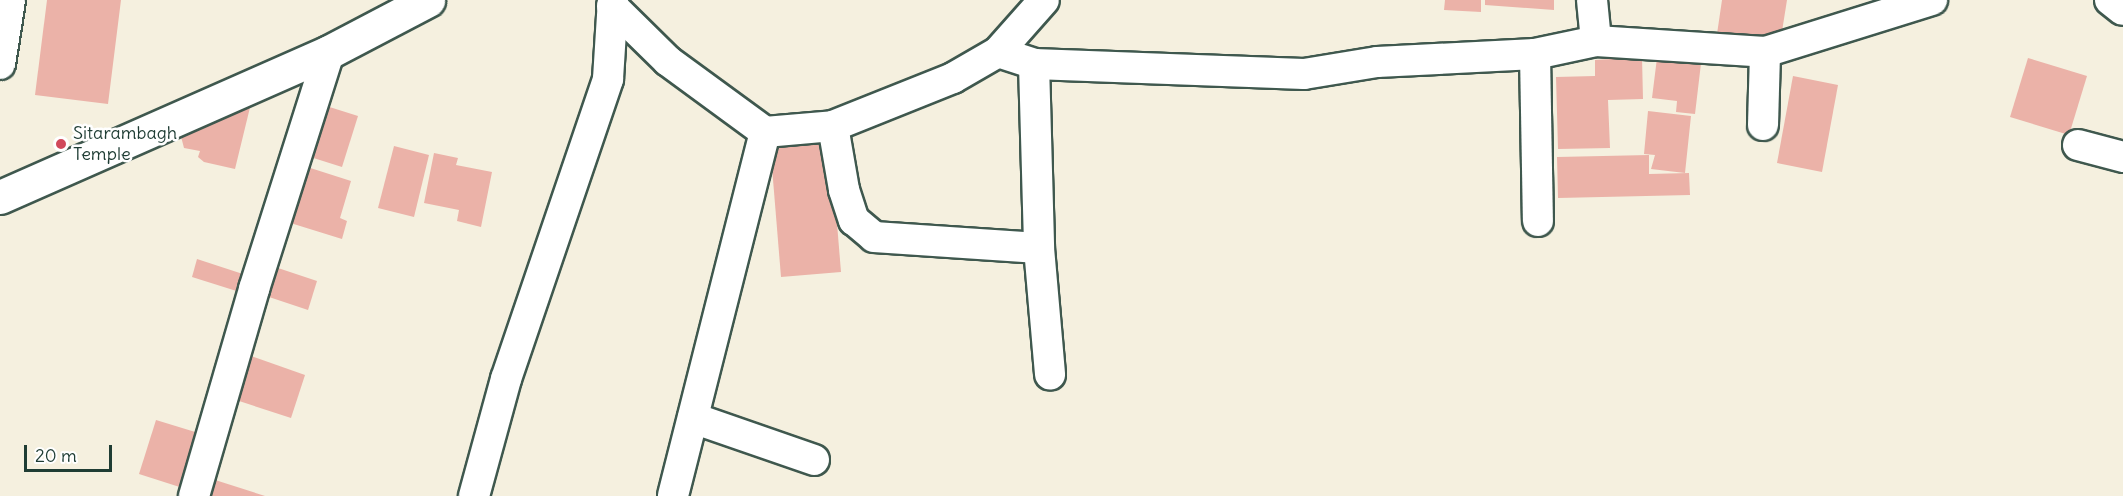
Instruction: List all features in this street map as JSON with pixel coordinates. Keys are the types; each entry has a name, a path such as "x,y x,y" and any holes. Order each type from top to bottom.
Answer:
{"street":[{"path":"0,64 10,0"},
{"path":"0,197 329,52 428,0"},
{"path":"612,3 668,61 765,132 833,126 953,78 998,52 1044,0"},
{"path":"1592,0 1596,41"},
{"path":"998,52 1034,64 1304,74 1377,62 1535,54 1596,41 1765,52 1932,0"},
{"path":"2110,0 2123,10"},
{"path":"474,496 506,379 608,79 612,3"},
{"path":"194,496 254,289 329,52"},
{"path":"1762,125 1765,52"},
{"path":"1535,54 1538,221"},
{"path":"1034,64 1039,248 1050,375"},
{"path":"833,126 844,190 854,220 874,237 1039,248"},
{"path":"673,496 765,132"},
{"path":"2078,145 2123,157"},
{"path":"693,418 814,460"}],"building":[{"path":"47,0 121,0 108,104 35,95"},
{"path":"1445,0 1481,0 1481,12 1444,10"},
{"path":"1485,0 1554,0 1554,10 1485,5"},
{"path":"1722,0 1787,0 1780,44 1717,34"},
{"path":"1658,50 1702,55 1695,114 1676,112 1677,101 1652,98"},
{"path":"1642,57 1643,99 1608,100 1610,148 1558,149 1556,77 1595,76 1595,60"},
{"path":"2028,58 2087,76 2069,135 2010,117"},
{"path":"1793,76 1838,85 1822,172 1777,163"},
{"path":"254,91 235,169 204,162 198,157 200,151 184,148 177,121"},
{"path":"320,104 358,116 342,167 304,155"},
{"path":"1648,111 1691,116 1685,173 1651,169 1655,155 1644,154"},
{"path":"830,138 841,272 781,277 770,143"},
{"path":"394,146 429,155 414,217 378,208"},
{"path":"434,153 458,158 456,165 492,172 481,227 457,221 459,210 424,203"},
{"path":"1649,155 1649,174 1689,173 1690,195 1558,198 1557,157"},
{"path":"301,165 351,181 340,218 347,221 342,239 284,221"},
{"path":"197,259 252,277 246,294 192,277"},
{"path":"272,266 317,281 308,310 263,295"},
{"path":"248,355 305,375 291,418 233,399"},
{"path":"156,420 205,435 189,490 139,474"},
{"path":"212,479 265,496 206,496"}],"place":[{"name":"Sitarambagh Temple","path":"61,144"}]}
